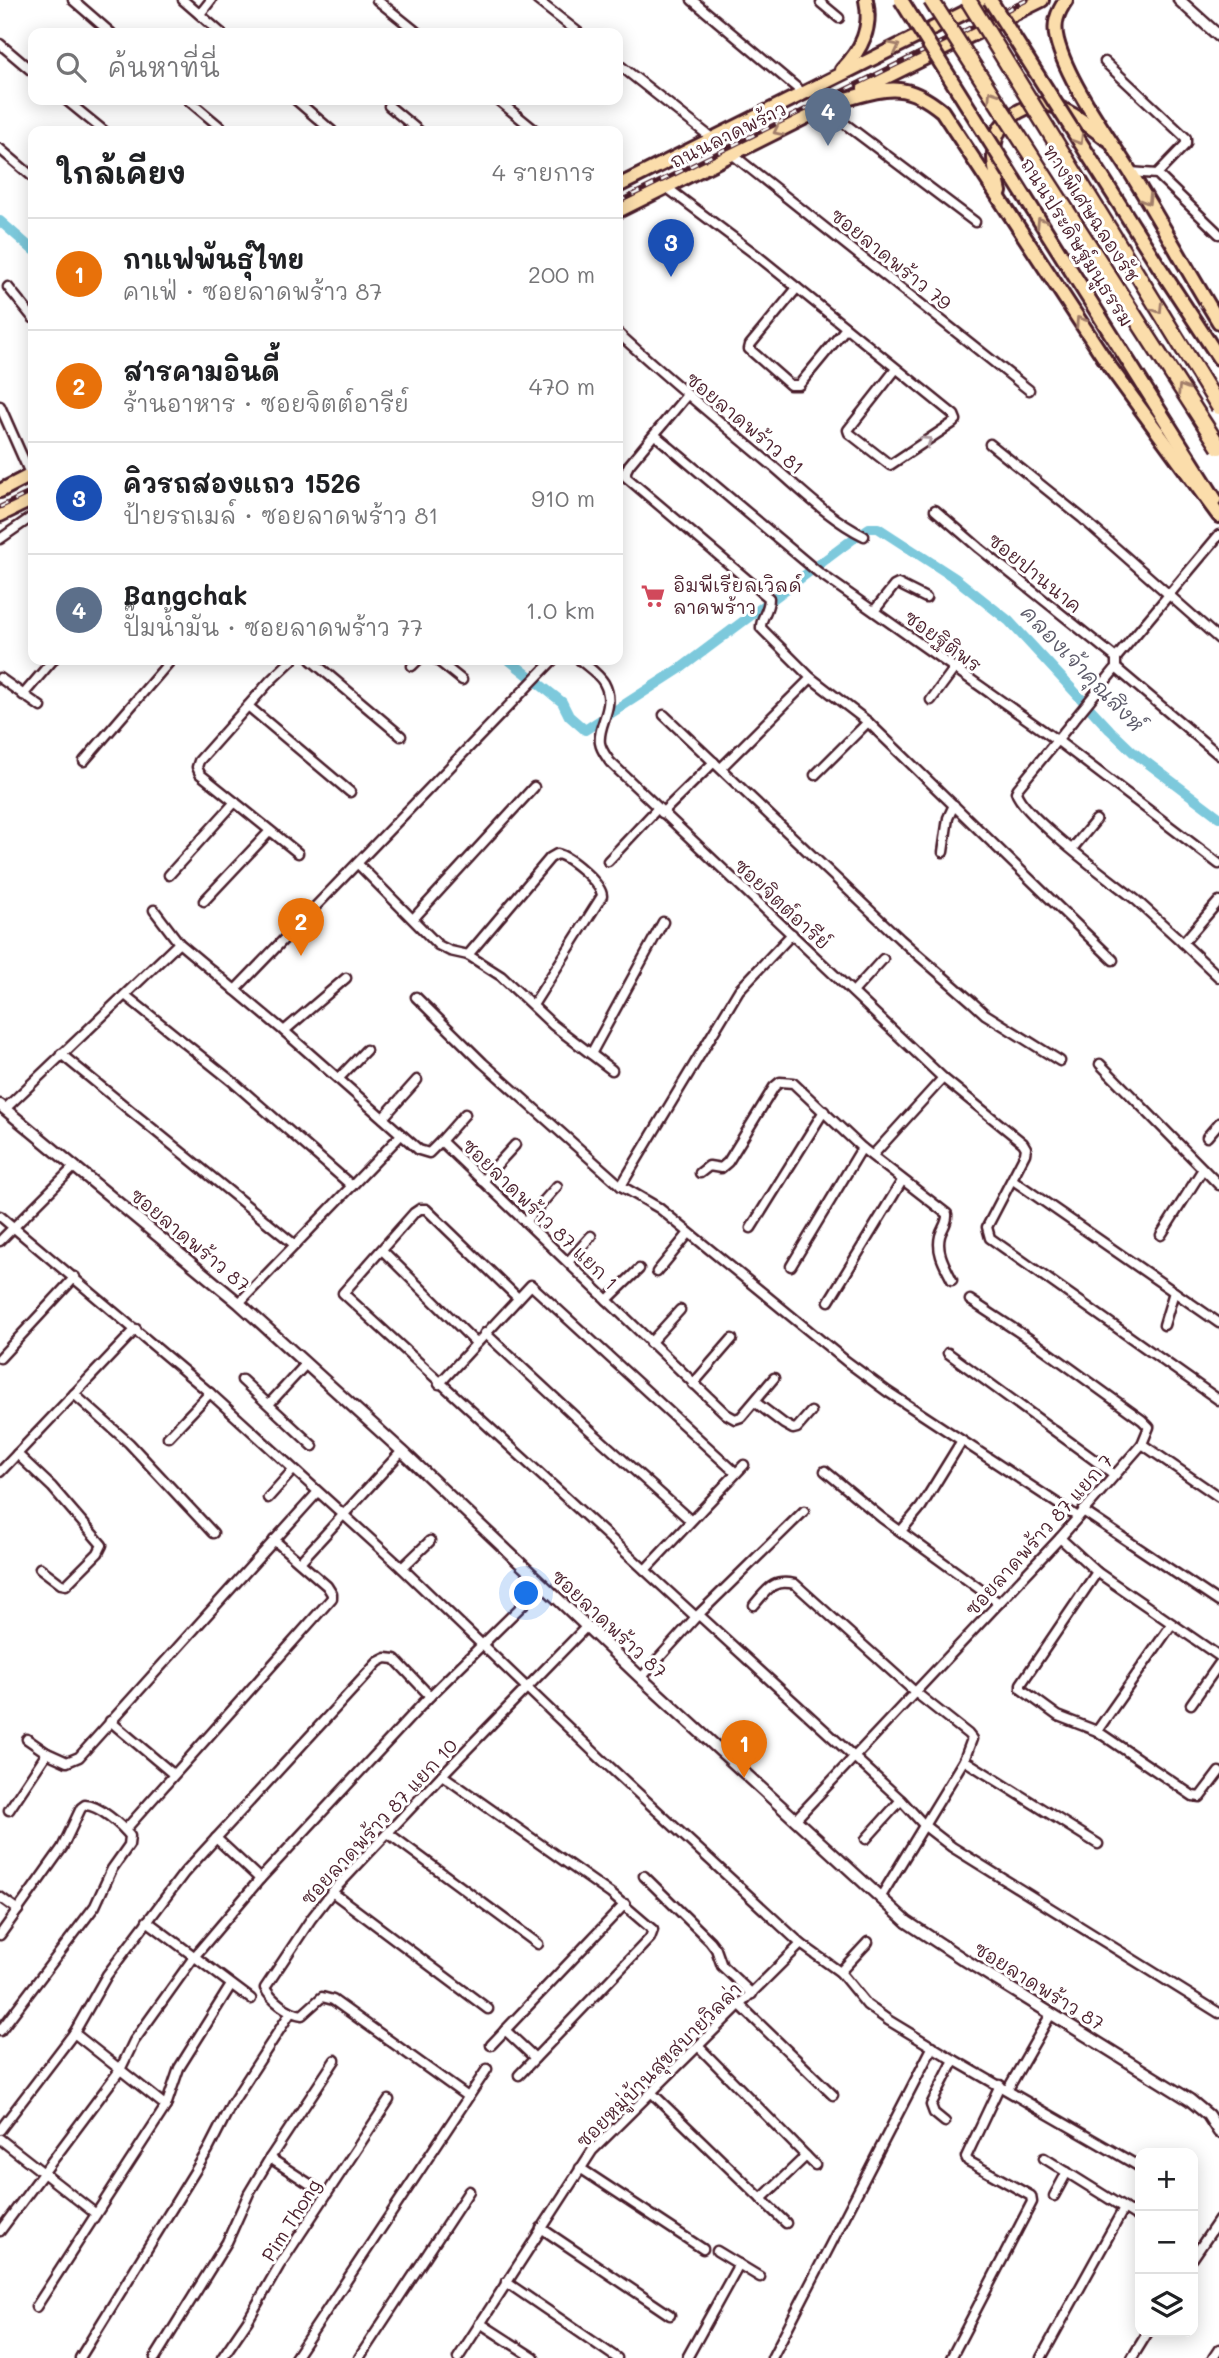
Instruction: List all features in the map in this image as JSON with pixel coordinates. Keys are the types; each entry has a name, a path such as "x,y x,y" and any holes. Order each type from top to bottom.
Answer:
{"highway":[{"name":"ทางพิเศษฉลองรัช","path":"931,0 1219,447"},
{"name":"ทางพิเศษฉลองรัช","path":"966,6 1219,407"}],"main road":[{"path":"834,77 856,54 867,33 866,0"},
{"name":"ถนนประดิษฐ์มนูธรรม","path":"901,0 1219,505"},
{"name":"ถนนลาดพร้าว","path":"623,184 934,28 966,6 990,0"},
{"path":"990,0 1219,358"},
{"name":"ถนนลาดพร้าว","path":"623,208 1042,0"},
{"path":"1066,0 1056,16 1056,37 1062,57 1219,322"},
{"path":"966,6 975,33"},
{"path":"934,28 944,48"},
{"path":"839,101 898,88 928,100 942,111 1110,367 1219,516"},
{"path":"1002,203 994,169 996,137 1006,121 1021,110 1040,104 1053,106 1086,123 1111,142"},
{"path":"0,491 28,477"},
{"path":"0,515 28,501"}],"street":[{"path":"73,0 105,28"},
{"path":"184,0 215,28"},
{"path":"200,14 211,0"},
{"path":"377,0 412,28"},
{"path":"537,0 573,28"},
{"path":"692,0 803,93"},
{"path":"1179,0 1219,36"},
{"path":"821,1 839,19"},
{"path":"0,44 28,68"},
{"path":"1105,62 1186,138 1186,144 1157,174"},
{"path":"623,68 713,139"},
{"path":"72,105 98,126"},
{"path":"194,105 219,126"},
{"path":"303,105 327,126"},
{"path":"504,105 530,126"},
{"path":"389,106 413,126"},
{"path":"824,108 975,222"},
{"path":"0,149 28,173"},
{"name":"ซอยลาดพร้าว 79","path":"732,154 1029,390"},
{"path":"1130,172 1157,174 1219,234"},
{"path":"666,187 797,288 954,415 956,420 953,424 893,464 886,462 848,430 896,369"},
{"path":"8,287 28,312"},
{"path":"797,288 749,349 790,385 799,385 846,328"},
{"name":"ซอยลาดพร้าว 81","path":"623,337 801,490 847,527 860,534"},
{"path":"687,395 629,465 626,477 769,603 760,624 761,628 811,678 868,722 1113,960"},
{"path":"0,407 28,466"},
{"name":"ซอยฐิติพร","path":"655,435 814,569 1058,741 1219,864"},
{"path":"990,444 1171,595 1219,639"},
{"name":"ซอยปานนาค","path":"936,510 1116,663 1219,755"},
{"path":"0,539 28,519"},
{"path":"1219,535 1016,792 1021,803 1044,824 1137,901 1219,977"},
{"path":"874,611 898,584 926,598"},
{"path":"23,695 49,665"},
{"path":"84,761 167,665"},
{"path":"287,665 199,761 197,767 200,774 298,853"},
{"path":"317,665 401,736"},
{"path":"443,665 462,680"},
{"path":"234,990 548,665"},
{"name":"ซอยจิตต์อารีย์","path":"585,665 605,685 608,697 607,713 600,738 601,746 610,762 943,1078 1023,1143 1025,1154 1013,1180"},
{"path":"931,700 954,669"},
{"path":"0,678 41,707"},
{"path":"608,861 660,811 718,765 811,678"},
{"path":"248,706 350,792"},
{"path":"664,715 900,939 985,1014 1060,1061"},
{"path":"815,775 868,722"},
{"path":"414,918 534,787"},
{"path":"169,875 235,802"},
{"path":"943,852 948,818 954,806"},
{"path":"1072,849 1096,820"},
{"path":"204,901 270,831"},
{"path":"468,955 550,858 557,854 565,856 601,888 602,896 533,1005"},
{"path":"358,864 438,945 468,955 501,976 553,1025 612,1070"},
{"path":"1183,943 1219,901"},
{"name":"ซอยลาดพร้าว 87 แยก 1","path":"155,910 179,943 285,1031 401,1135 425,1153 429,1153 440,1141 693,1384 732,1418 741,1417 774,1378"},
{"path":"591,1054 663,922"},
{"path":"621,1186 740,990 792,934"},
{"path":"2,1107 179,943"},
{"path":"853,992 883,959"},
{"path":"285,1031 346,978"},
{"path":"125,995 233,1082 352,1186"},
{"path":"416,998 483,1063 621,1186 659,1208 846,1362 961,1442 1219,1602"},
{"path":"339,1078 366,1050"},
{"path":"61,1054 295,1245"},
{"path":"1100,1064 1219,1185"},
{"path":"873,1155 943,1078"},
{"path":"383,1118 418,1080"},
{"path":"700,1172 709,1166 720,1168 728,1163 774,1087 780,1082 793,1083 862,1148 947,1214 948,1220 939,1238 939,1252 951,1280"},
{"name":"ซอยลาดพร้าว 87","path":"2,1107 239,1303 402,1451 641,1678 908,1922 1190,2100 1208,2115 1218,2128"},
{"path":"751,1228 824,1111"},
{"path":"440,1141 465,1114"},
{"path":"1207,1137 1219,1123"},
{"path":"239,1303 401,1135"},
{"path":"482,1181 515,1145"},
{"path":"791,1266 862,1148"},
{"path":"0,1241 75,1166"},
{"path":"1161,1235 1203,1169"},
{"path":"1219,1323 1013,1180 987,1227 990,1238 1219,1400"},
{"path":"829,1301 902,1181"},
{"path":"526,1221 557,1186"},
{"path":"518,1298 426,1209 414,1213 343,1293 439,1384 901,1800 925,1826 952,1847 1219,2013"},
{"path":"0,1216 210,1393 402,1568 801,1944 840,1972 867,2005 954,2060 1135,2164"},
{"path":"657,1272 689,1233"},
{"path":"568,1262 591,1237"},
{"path":"382,1250 476,1343"},
{"path":"607,1300 639,1269"},
{"path":"0,1358 75,1277"},
{"path":"439,1384 531,1285 736,1473"},
{"path":"1164,1325 1174,1292"},
{"path":"970,1300 1037,1344 1147,1424 1149,1430 1142,1444 1219,1497"},
{"path":"650,1343 680,1310"},
{"path":"0,1472 136,1329"},
{"path":"485,1333 690,1520"},
{"path":"693,1384 732,1339"},
{"path":"948,1353 1115,1475"},
{"path":"269,1404 306,1364"},
{"path":"242,1380 313,1446"},
{"path":"168,1437 210,1393"},
{"path":"74,1394 129,1443 213,1533"},
{"path":"755,1402 793,1429 811,1412"},
{"path":"901,1531 921,1507 961,1442"},
{"name":"ซอยลาดพร้าว 87 แยก 7","path":"795,1820 1060,1538 1142,1444"},
{"path":"300,1562 402,1451"},
{"path":"17,1454 52,1487 102,1545 98,1553 65,1585 40,1567"},
{"path":"645,1570 744,1465"},
{"path":"268,1498 293,1470"},
{"path":"825,1471 999,1603"},
{"path":"27,1740 61,1761 73,1761 317,1493"},
{"path":"641,1678 697,1616 804,1511"},
{"path":"1060,1538 1097,1572 1219,1656"},
{"path":"125,1830 332,1598 327,1586 274,1540"},
{"path":"402,1568 430,1541"},
{"path":"1097,1572 1021,1684 1021,1689 1058,1716 1097,1731 1193,1796 1200,1797 1205,1793 1219,1772"},
{"path":"754,1605 768,1588 777,1583 795,1584 915,1692 968,1734 972,1744 964,1760 880,1898"},
{"path":"0,2231 120,2070 134,2041 194,1957 260,1879 430,1696 542,1586"},
{"path":"1097,1731 1172,1624"},
{"name":"ซอยลาดพร้าว 87 แยก 10","path":"291,2012 271,1998 265,1988 311,1919 332,1892 442,1775 586,1627"},
{"path":"0,2130 74,2033 107,1975 184,1873 382,1659 389,1657 395,1660 430,1696"},
{"path":"1191,1704 1219,1664"},
{"path":"110,1721 173,1774"},
{"path":"9,1810 47,1754"},
{"path":"964,1760 1098,1844"},
{"path":"442,1775 625,1904 651,1926 652,1934 519,2075"},
{"path":"866,1839 901,1800"},
{"path":"0,1935 62,1848 81,1808 88,1804 92,1806 130,1836 129,1845 113,1869 95,1906 0,2031"},
{"path":"388,1833 538,1944"},
{"path":"216,1838 260,1879"},
{"path":"645,1876 710,1941 716,1948 722,1966 752,1994"},
{"path":"332,1892 488,2009"},
{"path":"0,1897 18,1910"},
{"path":"491,2045 625,1904"},
{"path":"147,1921 251,1999"},
{"path":"840,1972 868,1942"},
{"name":"ซอยหมู่บ้านสุขสบายวิลล่า","path":"458,2358 580,2168 600,2142 801,1944"},
{"path":"36,2307 166,2106 179,2068 231,1985"},
{"path":"80,2358 208,2150 232,2103 291,2012 302,2015 318,1999 327,1997 468,2096"},
{"path":"741,2006 833,2095"},
{"path":"951,2358 1032,2202 1031,2196 968,2161 966,2157 1004,2087 1051,2014"},
{"path":"505,2030 535,2058"},
{"path":"74,2033 166,2106"},
{"path":"698,2046 815,2165"},
{"path":"772,2358 933,2046"},
{"path":"155,2358 227,2242 249,2193 270,2158 335,2060"},
{"path":"945,2122 933,2113 931,2105 954,2060"},
{"path":"295,2358 486,2069"},
{"path":"652,2093 786,2223"},
{"name":"Pim Thong","path":"222,2358 325,2194 388,2100"},
{"path":"0,2139 96,2214"},
{"path":"761,2199 807,2156"},
{"path":"270,2158 325,2194"},
{"path":"1044,2158 1135,2215"},
{"path":"580,2168 703,2249"},
{"path":"1054,2196 1067,2172"},
{"path":"359,2358 469,2191"},
{"path":"1041,2358 1124,2208"},
{"path":"1198,2248 1219,2220"},
{"path":"541,2228 670,2315"},
{"path":"717,2251 760,2277"},
{"path":"687,2358 739,2264"},
{"path":"506,2282 617,2358"},
{"path":"480,2323 534,2358"},
{"path":"1132,2358 1145,2337"},
{"path":"1213,2358 1219,2349"}],"waterway":[{"name":"คลองเจ้าคุณสิงห์","path":"0,221 28,246"},
{"name":"คลองเจ้าคุณสิงห์","path":"515,665 562,702 569,716 585,730 681,668 853,539 869,528 878,528 955,578 1009,621 1133,752 1219,817"}],"railway":[{"path":"623,200 1027,0"},
{"path":"0,507 28,493"}],"place":[{"name":"Bangchak","path":"828,146"},
{"name":"คิวรถสองแถว 1526","path":"671,277"},
{"name":"อิมพีเรียลเวิลด์ ลาดพร้าว","path":"653,596"},
{"name":"สารคามอินดี้","path":"301,956"},
{"name":"กาแฟพันธ์ุไทย","path":"744,1778"}]}
